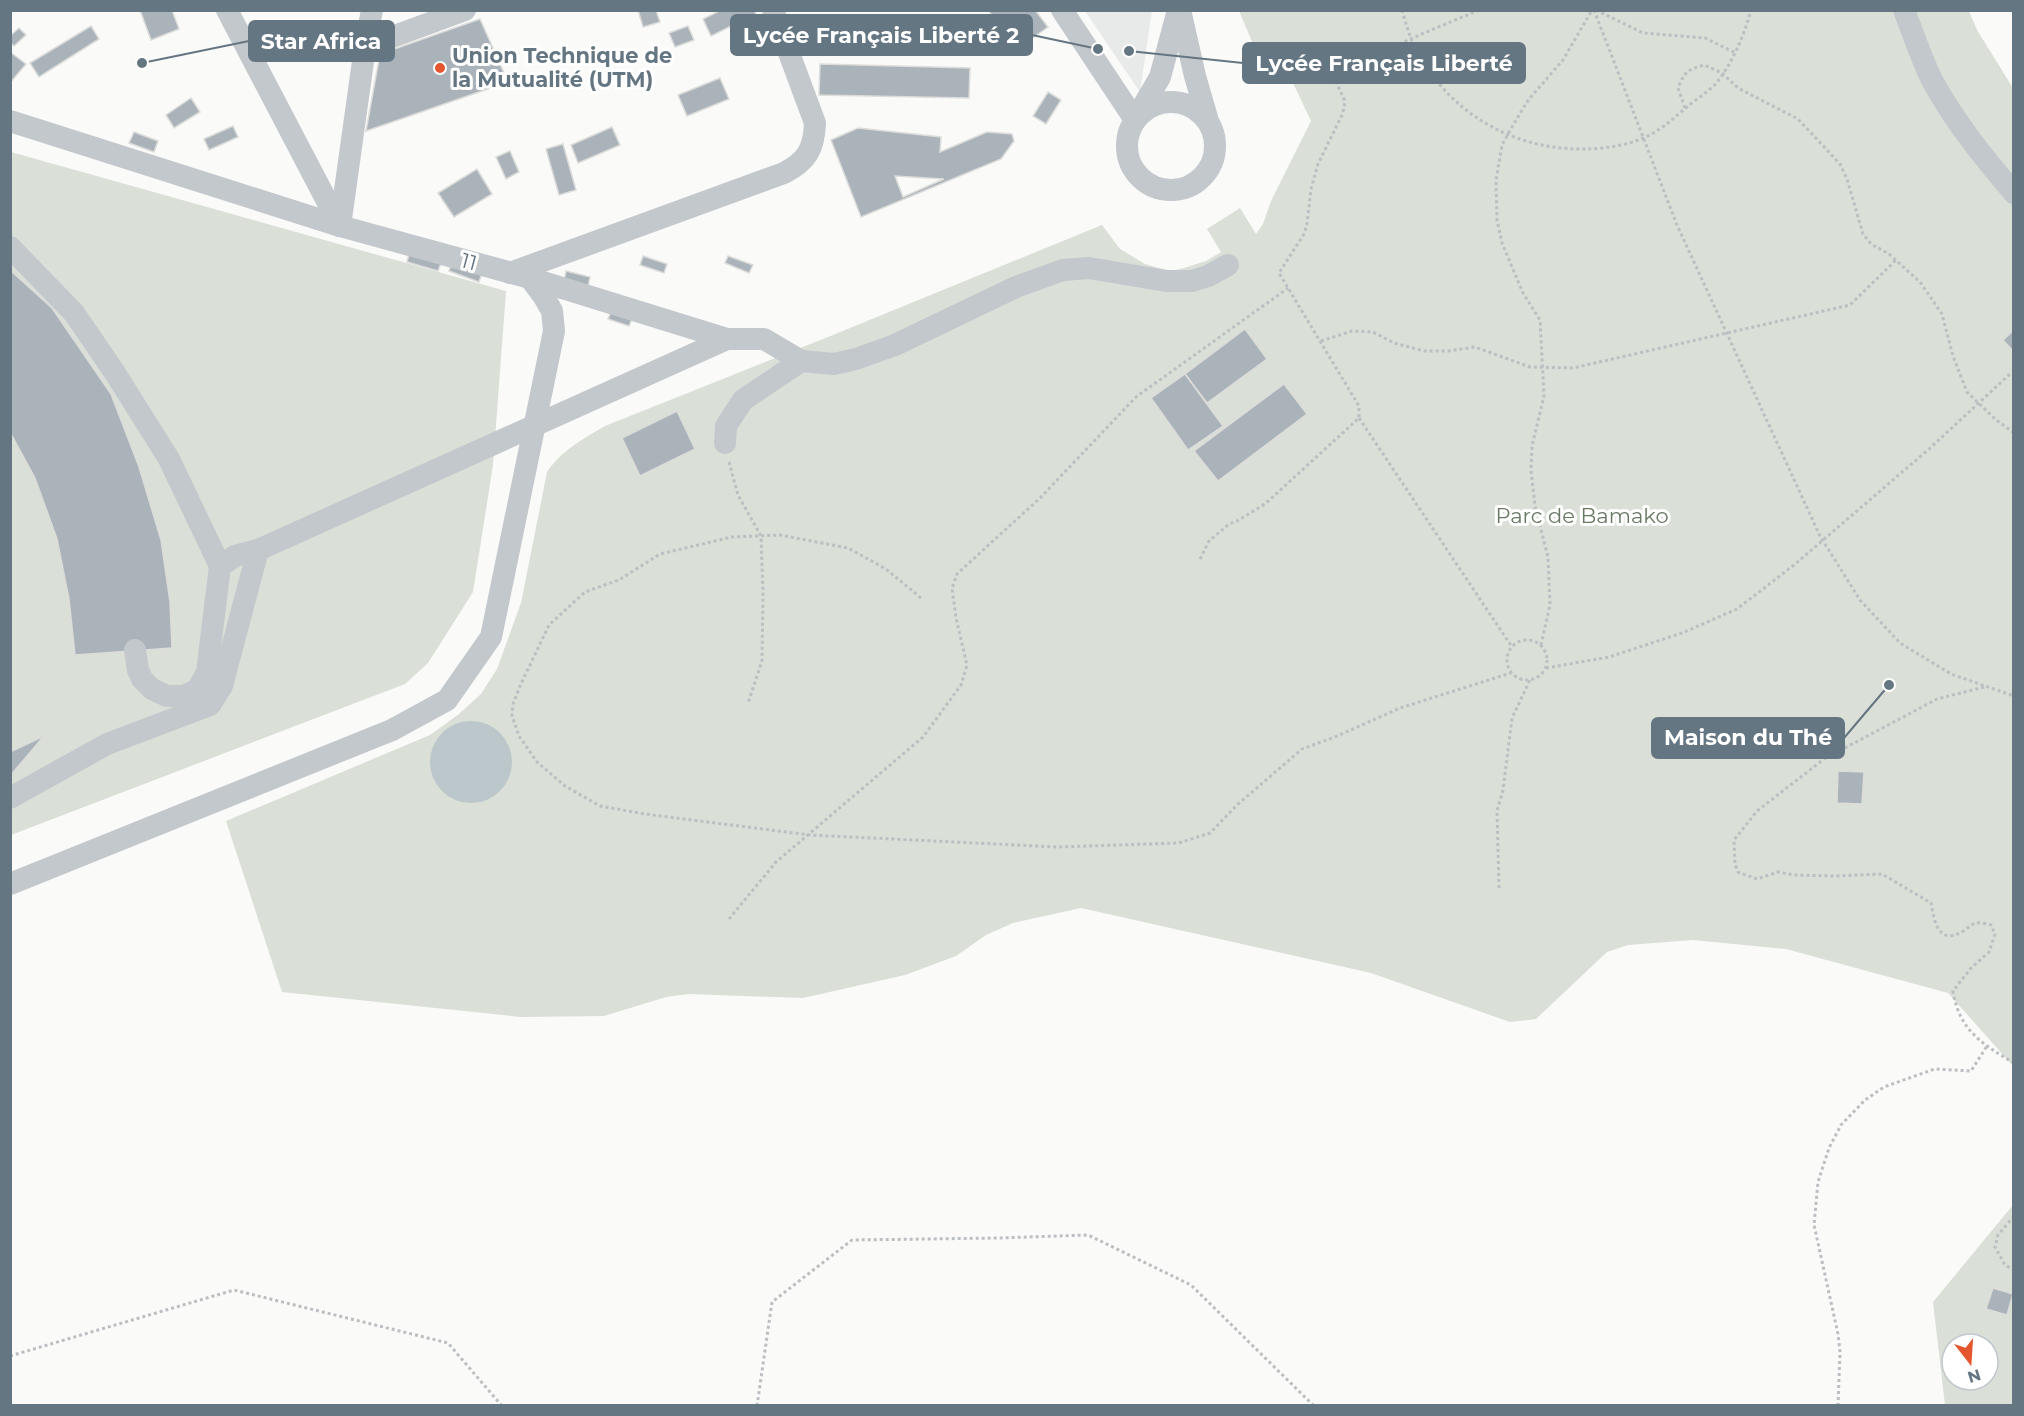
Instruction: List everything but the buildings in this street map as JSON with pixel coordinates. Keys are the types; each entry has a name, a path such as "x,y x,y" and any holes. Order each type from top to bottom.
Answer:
{"street":[{"path":"227,10 340,226"},
{"path":"340,226 372,10"},
{"path":"365,47 465,10"},
{"path":"10,884 392,730 447,700 491,637 554,331 552,311 544,297 520,275 799,166 814,140 815,123 773,10"},
{"path":"1062,10 1136,120"},
{"path":"1179,10 1195,76 1208,121 1214,132 1216,146 1211,165 1198,180 1187,187 1174,189 1161,188 1148,183 1138,175 1127,152 1128,138 1160,77 1179,10"},
{"path":"1904,10 1931,78 1986,160 2013,193"},
{"path":"1136,120 1148,108 1164,102 1181,102 1196,109 1208,121"},
{"name":"11","path":"10,121 340,226 520,275 728,339"},
{"path":"10,247 74,313 115,373 169,459 220,566 207,672 198,689 184,696 167,696 152,689 142,679 138,670 135,650"},
{"path":"220,566 235,556 258,550 728,339 764,339 801,361 834,364 895,345 1016,287 1063,270 1089,268 1166,281 1192,281 1208,276 1228,265"},
{"path":"725,443 726,426 743,400 801,361"},
{"path":"10,798 107,744 210,705 222,686 258,550"}],"path":[{"path":"1402,10 1411,39 1428,68 1450,96 1481,122 1522,142 1560,149 1600,149 1629,143 1657,131 1718,81 1736,52 1750,10"},
{"path":"1479,10 1411,39 1335,80 1345,101 1342,114 1318,164 1311,189 1304,234 1279,273 1359,406 1359,418 1512,646"},
{"path":"1594,10 1643,33 1705,38 1736,52"},
{"path":"1541,645 1550,605 1548,557 1535,506 1531,470 1532,446 1544,396 1540,320 1519,283 1502,243 1497,220 1496,180 1502,145 1508,134 1529,99 1563,60 1594,10"},
{"path":"1594,10 1677,225 1822,540 1860,600 1900,643 1951,674 2013,696"},
{"path":"1685,108 1678,88 1683,76 1689,70 1704,65 1722,73 1738,88 1798,119 1840,164 1847,178 1863,234 1871,244 1889,254 1920,282 1942,314 1953,356 1967,392 2013,433"},
{"path":"1320,341 1352,331 1373,332 1394,343 1424,351 1448,351 1475,347 1530,367 1574,368 1850,305 1896,260"},
{"path":"729,919 776,862 923,737 961,685 967,665 956,618 952,588 957,574 1041,498 1136,397 1288,288"},
{"path":"1546,668 1547,654 1541,645 1528,640 1517,642 1512,646 1507,660 1511,673 1522,680 1530,680 1536,678 1546,668 1609,657 1682,633 1737,609 1929,449 2010,374"},
{"path":"1200,559 1209,541 1229,524 1265,504 1359,418"},
{"path":"725,443 738,495 761,536 762,661 748,703"},
{"path":"921,598 886,569 848,548 780,535 732,537 660,554 619,580 585,592 549,625 520,686 513,704 512,716 519,736 537,762 565,786 600,806 810,835 1057,847 1179,843 1210,833 1237,805 1302,749 1400,708 1511,673"},
{"path":"1499,888 1497,812 1503,790 1512,718 1530,680"},
{"path":"1986,686 1937,699 1824,759 1757,811 1734,840 1735,864 1738,872 1757,879 1778,872 1794,875 1834,876 1882,874 1931,903 1934,923 1942,934 1951,936 1976,923 1990,925 1995,934 1989,952 1971,968 1953,991 1956,1006 1966,1027 1987,1046 2013,1063"},
{"path":"1838,1406 1840,1352 1838,1334 1814,1225 1818,1182 1828,1148 1841,1125 1865,1100 1884,1087 1935,1069 1971,1071 1987,1046"},
{"path":"2013,1216 1998,1235 1995,1247 2005,1265 2013,1270"},
{"path":"757,1406 772,1302 852,1240 1088,1235 1191,1285 1314,1406"},
{"path":"10,1356 234,1290 448,1343 502,1406"}],"shaded area":[{"path":"1085,11 1152,11 1140,92"},
{"path":"471,721 487,724 500,733 509,746 512,762 509,778 500,791 487,800 471,803 455,800 442,791 433,778 430,762 433,746 442,733 455,724"}],"green space":[{"name":"Parc de Bamako","path":"1239,11 1969,11 1977,30 2013,88 2013,1066 1948,993 1786,949 1693,940 1628,945 1607,952 1536,1019 1510,1022 1371,973 1081,908 1013,923 986,935 956,956 905,975 803,998 689,994 666,997 604,1016 521,1017 282,992 226,821 430,735 459,714 481,694 497,669 521,603 547,472 559,457 605,426 1102,225 1120,249 1145,264 1172,271 1206,261 1221,252 1207,229 1240,208 1256,234 1263,224 1271,201 1311,121 1293,83 1253,44"},
{"path":"11,152 506,291 493,465 473,592 428,663 405,684 11,835"},
{"path":"2013,1205 2013,1405 1945,1405 1943,1392 2000,1392 2000,1332 1940,1332 1940,1362 1933,1302"}],"place":[{"name":"Lycée Français Liberté 2","path":"1098,49"},
{"name":"Lycée Français Liberté","path":"1129,51"},
{"name":"Star Africa","path":"142,63"},
{"name":"Union Technique de la Mutualité (UTM)","path":"440,68"},
{"name":"Maison du Thé","path":"1889,685"}]}
